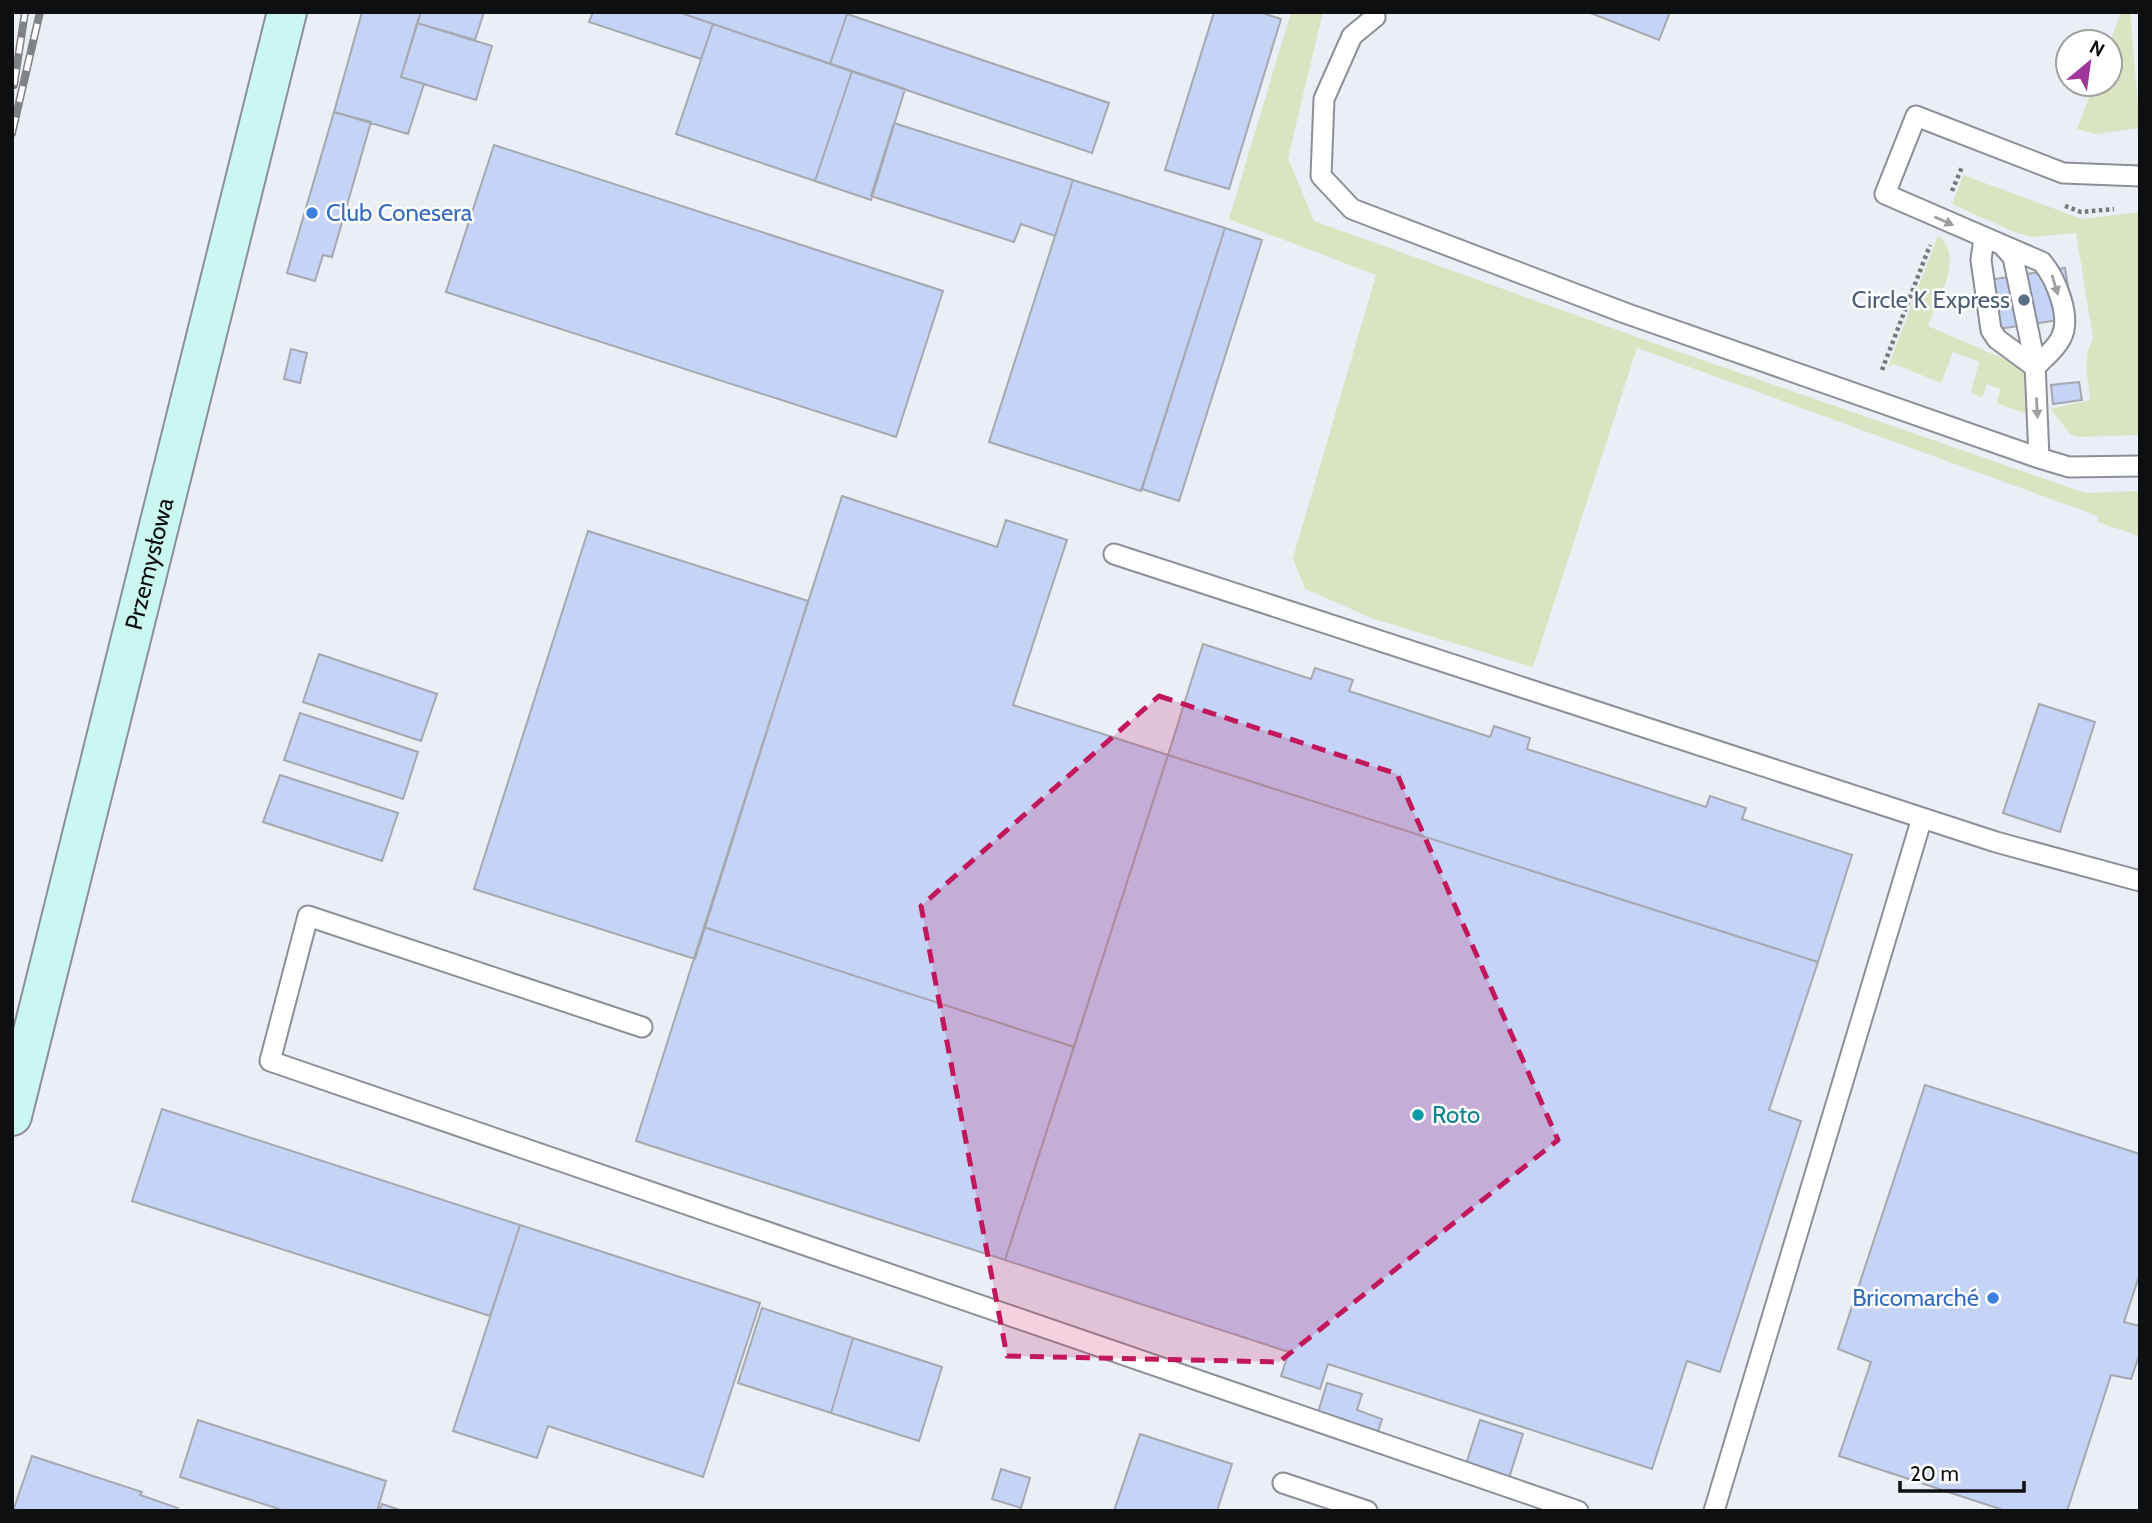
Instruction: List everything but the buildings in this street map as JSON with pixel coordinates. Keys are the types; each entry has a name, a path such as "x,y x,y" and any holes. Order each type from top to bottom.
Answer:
{"street":[{"name":"Przemysłowa","path":"12,1116 287,12"}],"lane":[{"path":"1374,12 1375,17 1352,36 1324,99 1321,176 1352,209 1625,313 2039,458 2069,467 2140,466"},
{"path":"2035,367 2054,349 2064,331 2065,321 2053,275 2042,262 1885,194 1916,116 2063,173 2140,177"},
{"path":"1984,238 1982,260 1991,330 1997,340 2035,367"},
{"path":"2004,247 2013,257 2035,367 2039,458"},
{"path":"1114,554 1996,842 2140,881"},
{"path":"1714,1511 1922,818"},
{"path":"642,1027 308,916 270,1061 1578,1511"},
{"path":"1283,1483 1367,1511"}],"highlighted area":[{"path":"1159,696 1397,774 1558,1140 1279,1362 1007,1356 921,906"}],"green space":[{"path":"1291,12 1323,12 1288,158 1314,221 1662,346 2085,493 2140,491 2140,536 2097,522 2098,516 1637,348 1533,667 1374,619 1305,589 1293,558 1376,275 1229,219"},
{"path":"2121,12 2130,12 2140,128 2096,134 2077,129 2089,98 2124,98 2124,28 2115,28"},
{"path":"1963,175 2082,219 2140,212 2140,435 2078,437 2070,434 2051,409 2090,400 2087,361 2093,338 2076,233 2032,237 2014,232 1952,204"},
{"path":"1938,235 1946,244 1949,267 1943,291 1928,326 2016,364 2024,371 2027,414 1997,403 2000,389 1987,384 1982,398 1971,392 1979,362 1953,352 1941,383 1894,364 1888,367"}],"railway":[{"path":"14,85 25,12"},
{"path":"12,133 40,12"}],"place":[{"name":"Club Conesera","path":"312,213"},
{"name":"Circle K Express","path":"2024,300"},
{"name":"Roto","path":"1418,1115"},
{"name":"Bricomarché","path":"1993,1298"}]}
